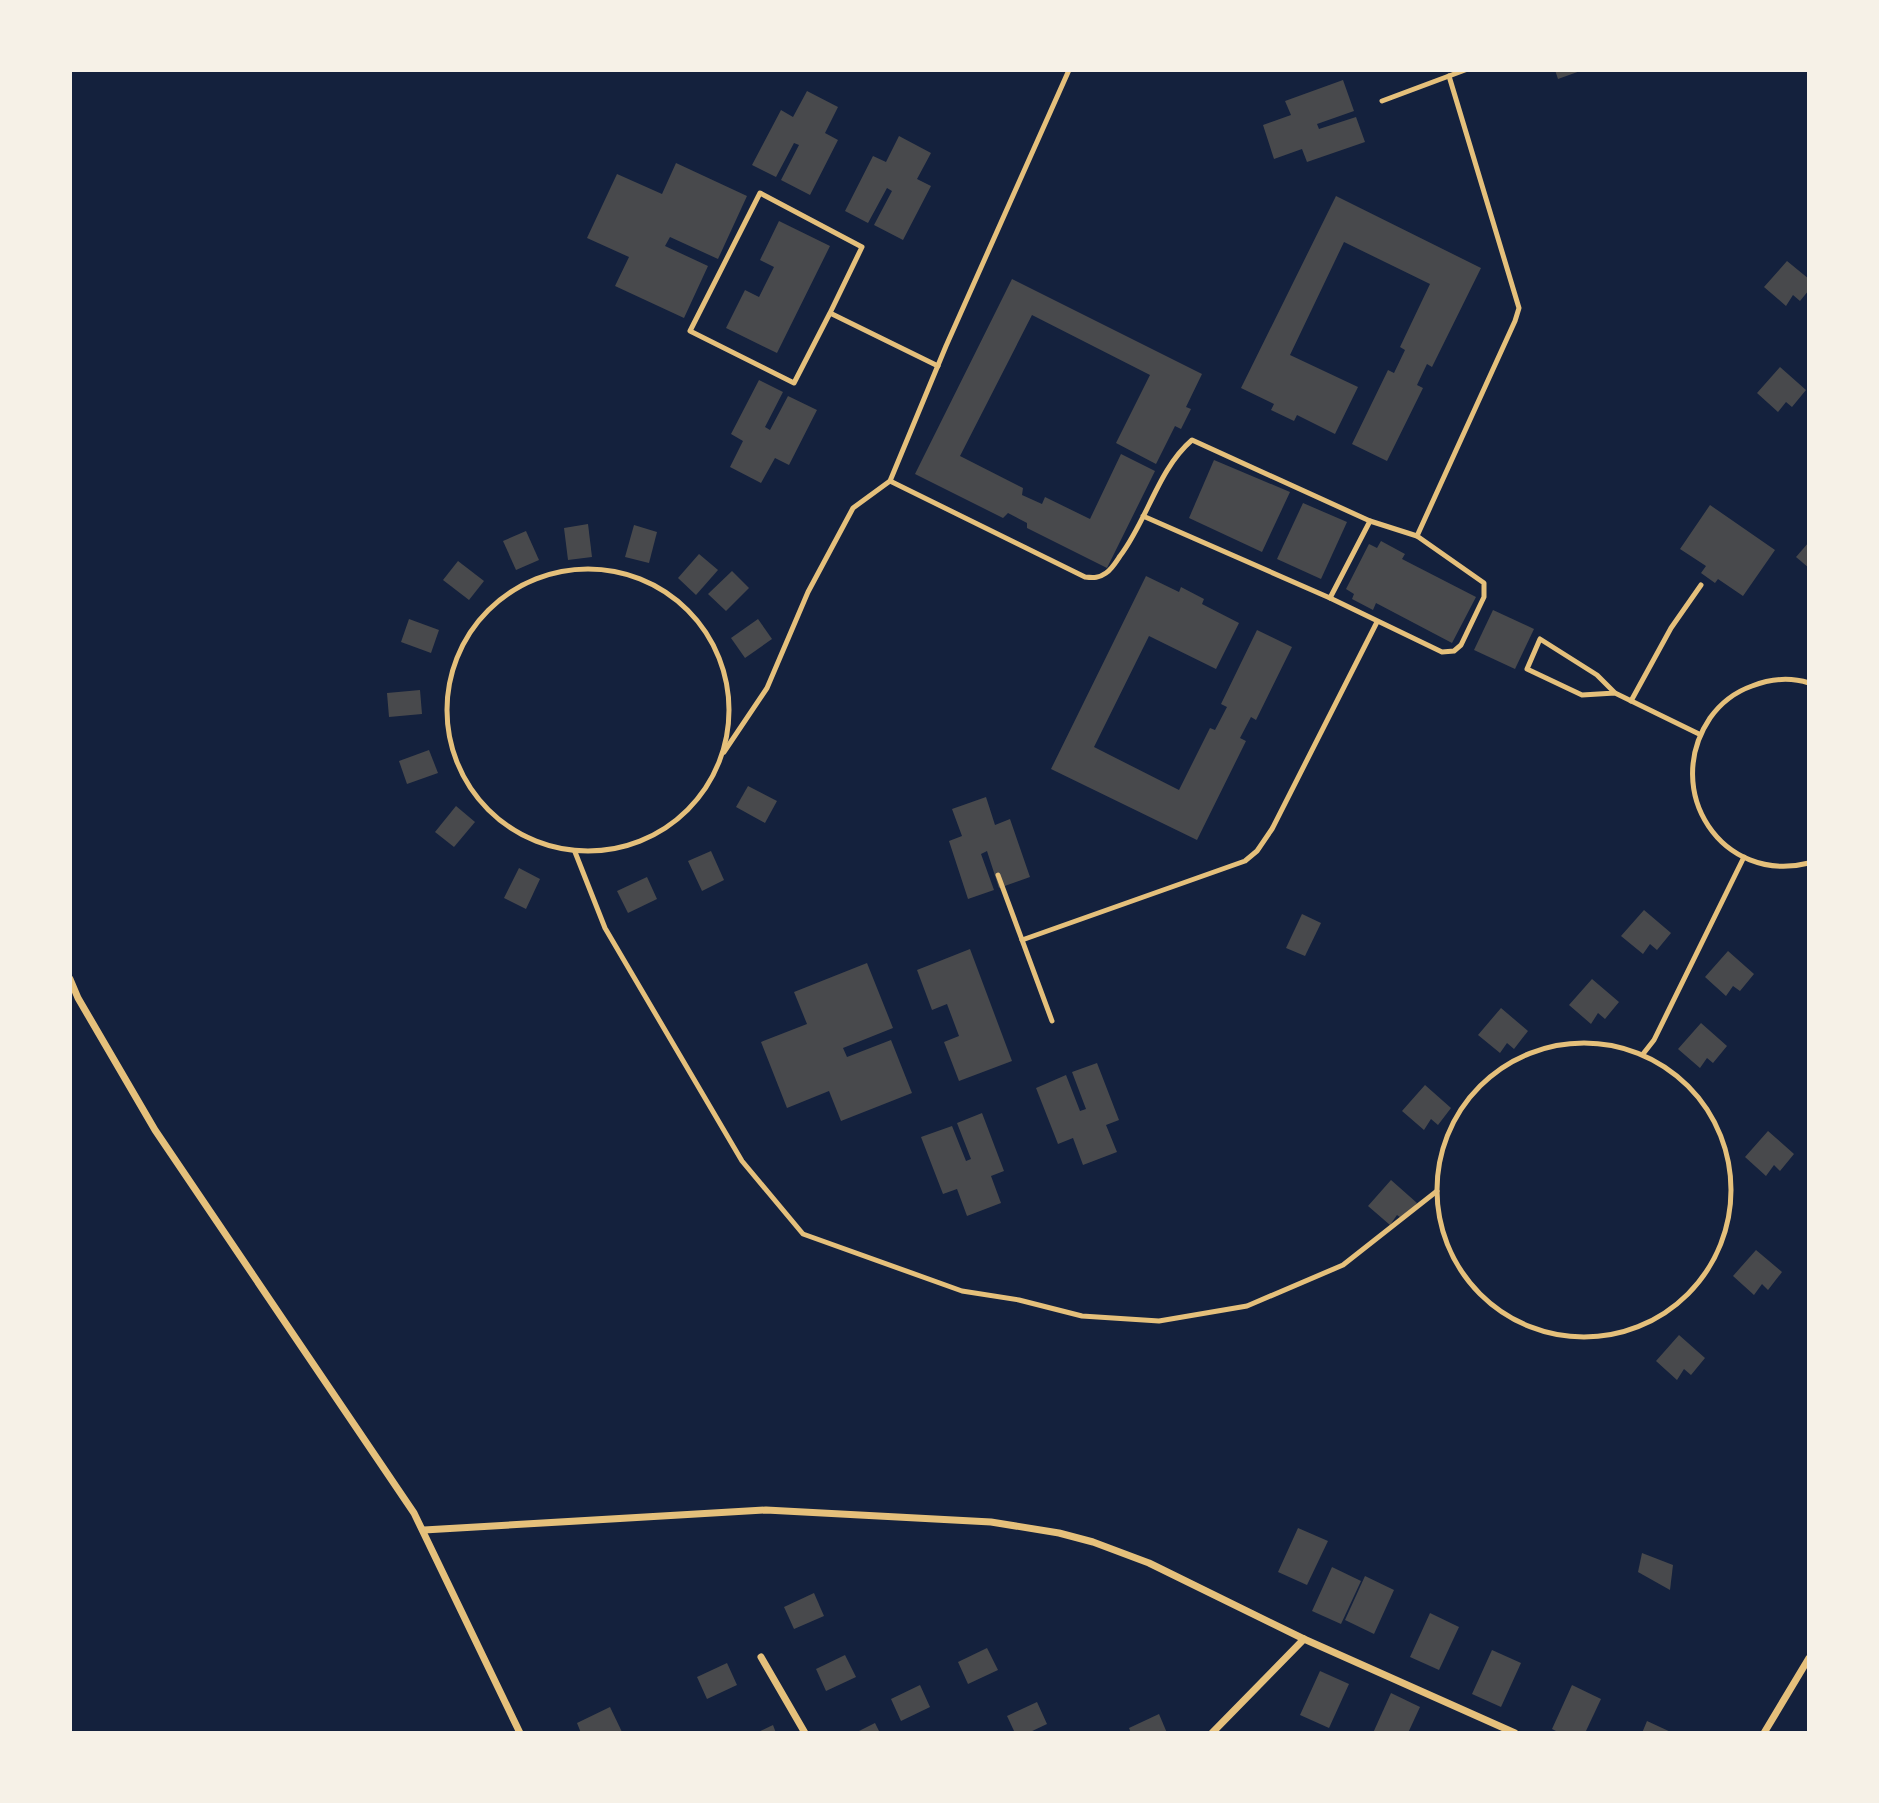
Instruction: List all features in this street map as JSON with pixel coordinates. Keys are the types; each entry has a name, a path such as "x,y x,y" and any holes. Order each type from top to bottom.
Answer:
{"street":[{"path":"70,979 78,998 155,1130 414,1513 520,1733"},
{"path":"424,1530 766,1510 991,1522 1059,1533 1120,1551 1149,1563 1304,1639 1514,1733"},
{"path":"1212,1733 1304,1639"},
{"path":"761,1657 805,1733"},
{"path":"1764,1733 1809,1658"}],"lane":[{"path":"723,754 730,706 721,660 697,619 661,587 617,570 571,569 527,582 489,608 462,646 448,690 448,736 464,779 492,815 530,840 575,852 622,848 666,829 701,796 723,754 767,688 808,592 853,508 890,481 1069,70"},
{"path":"1382,100 1465,70"},
{"path":"1416,536 1519,308 1449,76"},
{"path":"760,193 862,247 830,313 794,383 691,331 760,193"},
{"path":"830,313 938,366"},
{"path":"890,481 1085,577 1097,578 1109,572 1128,546 1143,516 1179,451 1192,440 1370,521 1416,536 1484,583 1484,597 1461,645 1448,653 1143,516"},
{"path":"1329,598 1370,521"},
{"path":"1631,701 1671,628 1701,585"},
{"path":"1022,940 1245,861 1257,851 1272,829 1377,622"},
{"path":"1615,693 1582,695 1527,669 1540,639 1597,675 1615,693 1699,734"},
{"path":"1809,683 1797,680 1768,680 1740,690 1717,709 1699,734 1692,761 1693,790 1702,818 1720,841 1744,858 1768,866 1795,867 1809,863"},
{"path":"575,852 605,928 742,1161 803,1234 962,1291 1019,1300 1082,1316 1159,1321 1247,1306 1343,1265 1437,1191"},
{"path":"1643,1054 1654,1040 1744,858"},
{"path":"998,875 1052,1021"},
{"path":"1597,1042 1643,1054 1675,1073 1701,1100 1719,1131 1730,1167 1730,1204 1722,1240 1705,1273 1681,1301 1650,1322 1615,1335 1579,1339 1532,1330 1491,1307 1460,1272 1440,1229 1436,1182 1446,1135 1471,1094 1507,1064 1550,1046 1597,1042"}],"building":[{"path":"1555,70 1583,70 1558,79"},
{"path":"1343,80 1354,111 1317,124 1319,129 1356,117 1365,142 1307,162 1302,149 1274,159 1263,125 1291,115 1285,101"},
{"path":"807,91 838,107 825,133 838,140 810,195 781,180 799,145 794,143 776,177 752,165 781,110 793,117"},
{"path":"899,136 931,153 917,179 931,186 903,240 874,225 892,191 887,188 868,223 845,211 873,156 886,162"},
{"path":"676,163 747,196 718,259 670,237 665,246 708,266 684,318 615,286 629,257 587,238 617,174 662,194"},
{"path":"1336,196 1481,268 1432,367 1427,364 1417,385 1423,388 1387,461 1352,444 1388,370 1394,373 1405,350 1400,347 1430,284 1344,242 1290,355 1358,387 1335,434 1297,415 1294,421 1271,410 1274,404 1241,388"},
{"path":"779,221 830,246 777,353 726,328 745,290 759,297 774,267 760,260"},
{"path":"1787,261 1809,279 1809,290 1800,301 1793,295 1786,306 1764,287"},
{"path":"1012,279 1202,374 1186,407 1191,409 1181,429 1175,426 1156,464 1116,443 1150,375 1032,315 960,456 1023,488 1022,495 1042,504 1045,497 1090,519 1121,454 1155,471 1107,568 1027,528 1027,523 1008,513 1003,518 915,474"},
{"path":"1780,367 1806,390 1792,407 1786,402 1778,412 1757,393"},
{"path":"759,380 783,392 765,427 770,430 788,396 817,410 789,465 775,458 761,483 730,467 743,441 731,434"},
{"path":"1214,460 1290,492 1262,552 1189,518"},
{"path":"1303,503 1347,522 1321,579 1277,559"},
{"path":"1710,505 1775,550 1743,596 1718,579 1715,583 1701,573 1706,566 1680,549"},
{"path":"588,524 592,557 568,560 564,528"},
{"path":"634,525 657,532 649,563 625,557"},
{"path":"526,531 539,560 516,570 503,541"},
{"path":"1381,541 1405,554 1402,559 1476,597 1452,643 1376,603 1373,610 1352,599 1354,594 1346,589 1369,544 1377,548"},
{"path":"1809,542 1809,568 1796,557"},
{"path":"699,554 718,570 696,595 678,578"},
{"path":"458,561 484,581 469,600 443,580"},
{"path":"732,571 749,588 726,611 708,594"},
{"path":"1146,576 1179,592 1181,587 1204,599 1202,604 1239,623 1216,669 1149,636 1094,747 1179,790 1210,728 1215,730 1227,707 1221,704 1257,630 1292,647 1256,720 1251,717 1240,738 1246,741 1197,840 1051,769"},
{"path":"1493,610 1534,629 1515,669 1474,650"},
{"path":"409,619 439,630 431,653 401,642"},
{"path":"758,619 772,639 745,658 731,638"},
{"path":"420,690 422,714 389,717 387,693"},
{"path":"429,750 438,773 407,784 399,761"},
{"path":"748,786 777,801 765,823 736,807"},
{"path":"986,797 995,825 1010,819 1030,877 999,888 987,851 981,854 994,890 968,899 949,841 962,836 952,809"},
{"path":"456,806 475,822 454,847 435,832"},
{"path":"711,851 724,880 702,891 688,861"},
{"path":"519,868 540,879 526,909 504,898"},
{"path":"647,877 657,899 628,913 617,891"},
{"path":"1644,910 1671,933 1657,950 1650,944 1643,954 1621,936"},
{"path":"1302,914 1321,923 1305,956 1286,948"},
{"path":"970,949 1012,1061 959,1081 944,1042 959,1036 947,1004 932,1010 917,970"},
{"path":"1728,951 1754,974 1740,991 1733,986 1726,996 1705,977"},
{"path":"867,963 893,1028 843,1048 847,1057 891,1040 912,1093 841,1121 829,1091 787,1108 761,1042 807,1024 794,992"},
{"path":"1592,979 1619,1002 1605,1019 1598,1013 1591,1024 1569,1005"},
{"path":"1501,1008 1528,1031 1514,1049 1507,1043 1500,1053 1478,1035"},
{"path":"1701,1023 1727,1046 1713,1063 1707,1058 1700,1068 1678,1049"},
{"path":"1097,1063 1119,1120 1106,1125 1117,1152 1083,1165 1073,1138 1058,1144 1036,1088 1066,1075 1080,1111 1086,1109 1072,1072"},
{"path":"1425,1085 1451,1108 1438,1125 1431,1119 1424,1130 1402,1111"},
{"path":"982,1113 1004,1171 991,1176 1001,1203 967,1216 957,1189 943,1194 921,1137 952,1126 966,1161 971,1159 957,1123"},
{"path":"1768,1131 1794,1154 1780,1171 1774,1165 1766,1176 1745,1157"},
{"path":"1391,1180 1417,1203 1404,1220 1397,1215 1390,1225 1368,1206"},
{"path":"1756,1250 1782,1272 1768,1290 1762,1284 1754,1295 1733,1276"},
{"path":"1679,1335 1705,1358 1691,1375 1684,1369 1677,1380 1656,1361"},
{"path":"1298,1528 1328,1541 1307,1585 1278,1572"},
{"path":"1642,1553 1673,1565 1670,1590 1638,1572"},
{"path":"1332,1567 1361,1581 1341,1624 1312,1611"},
{"path":"1365,1576 1394,1590 1374,1634 1345,1620"},
{"path":"814,1593 824,1616 794,1629 784,1607"},
{"path":"1430,1613 1459,1627 1439,1670 1410,1657"},
{"path":"987,1648 998,1670 968,1684 958,1662"},
{"path":"1492,1650 1521,1663 1501,1707 1472,1694"},
{"path":"845,1655 856,1677 826,1691 816,1669"},
{"path":"727,1663 737,1685 707,1699 697,1677"},
{"path":"1320,1671 1349,1684 1329,1728 1300,1715"},
{"path":"920,1685 930,1707 901,1721 891,1699"},
{"path":"1572,1685 1601,1699 1585,1733 1560,1733 1552,1729"},
{"path":"1391,1693 1420,1707 1408,1733 1373,1733"},
{"path":"1037,1702 1047,1724 1028,1733 1015,1733 1007,1716"},
{"path":"610,1707 622,1732 581,1733 577,1723"},
{"path":"1159,1714 1167,1733 1131,1733 1129,1728"},
{"path":"1647,1721 1673,1733 1642,1733"},
{"path":"875,1723 880,1733 855,1733"},
{"path":"773,1725 776,1733 756,1733"}]}
